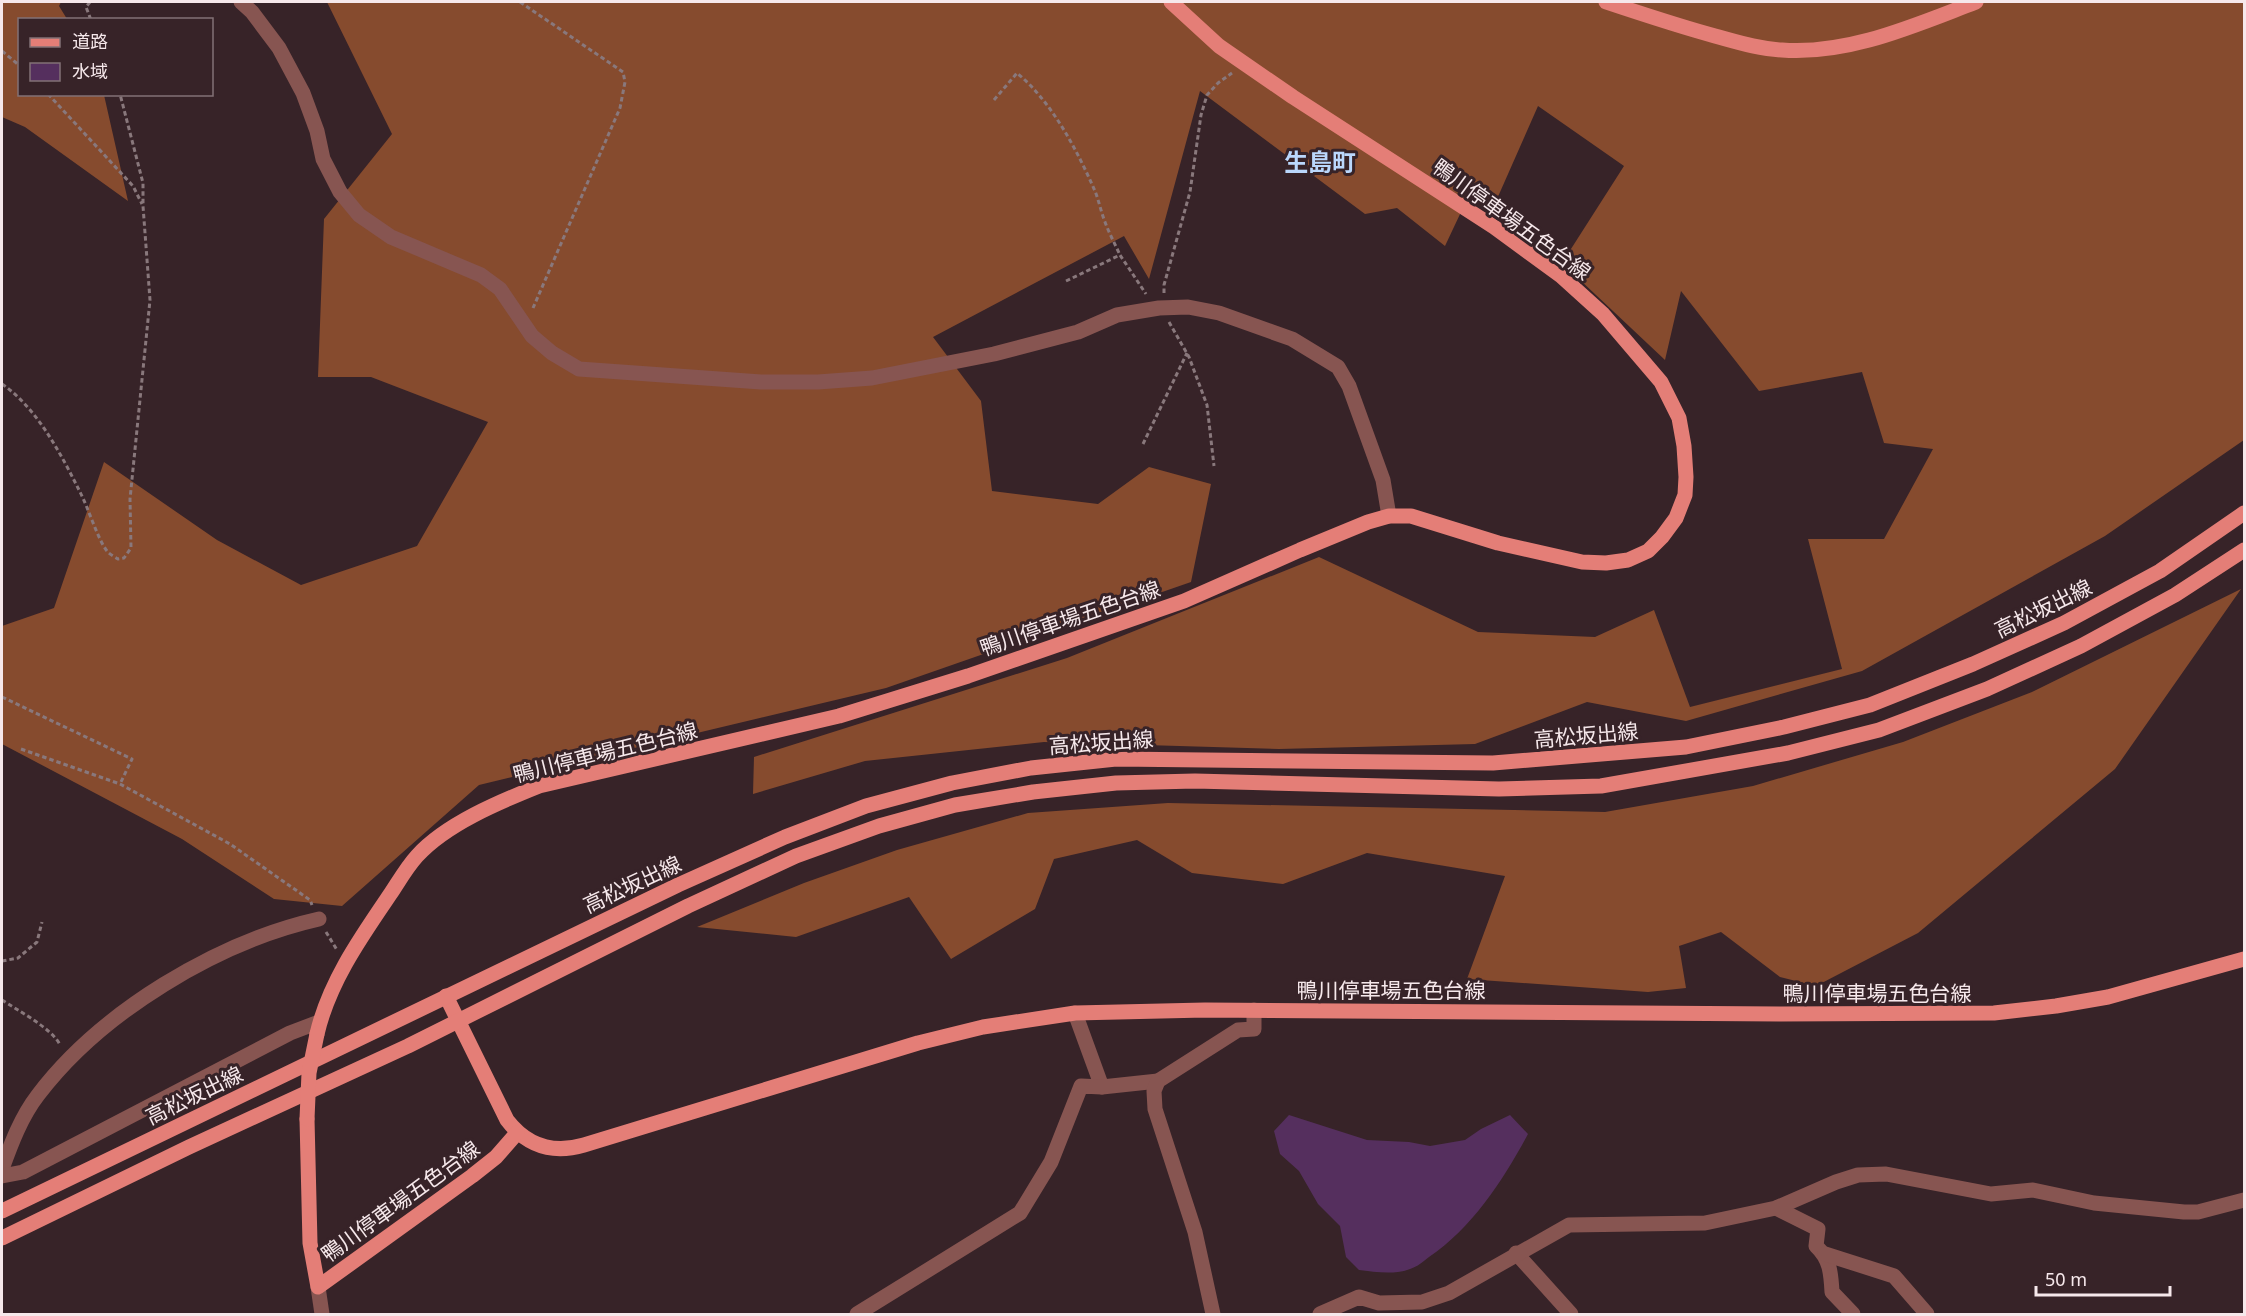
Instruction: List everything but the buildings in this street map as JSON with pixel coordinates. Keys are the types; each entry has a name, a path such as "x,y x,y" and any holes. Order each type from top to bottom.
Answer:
{"main road":[{"name":"鴨川停車場五色台線","path":"517,1133 488,1164 318,1287 310,1243 307,1119 309,1073 318,1028 328,996 345,964 417,856 453,827 499,801 539,786 839,716 968,676 1184,601 1299,550 1368,522 1389,516 1411,516 1498,543 1581,562 1606,563 1628,560 1648,551 1676,518 1685,495 1686,477 1679,418 1661,382 1632,345 1603,314 1561,276 1494,227 1219,46 1171,2"},
{"path":"1606,2 1731,40 1781,50 1818,50 1860,42 1976,2"},
{"name":"高松坂出線","path":"2,1211 678,885 785,837 866,806 952,783 1031,768 1116,759 1493,763 1686,747 1784,727 1870,705 1973,664 2064,623 2160,571 2244,513"},
{"name":"高松坂出線","path":"2,1238 458,1021 688,906 796,856 879,826 955,805 1033,792 1116,783 1195,781 1499,789 1601,786 1788,753 1879,730 1987,689 2102,635 2175,595 2244,550"},
{"name":"鴨川停車場五色台線","path":"446,996 507,1120 517,1133 549,1149 575,1148 918,1043 983,1027 1075,1013 1254,1010 1994,1013 2108,997 2244,959"}],"street":[{"path":"241,2 252,12 279,48 303,93 323,159 340,192 359,215 391,237 481,275 500,289 532,336 552,354 579,369 761,382 819,382 872,378 994,354 1078,332 1117,315 1159,308 1188,307 1219,313 1292,339 1338,367 1349,386 1383,480 1389,516"},
{"path":"2,1169 12,1142 36,1097 66,1061 106,1027 163,984 247,941 286,926 319,918"},
{"path":"857,1314 1020,1213 1051,1162 1081,1086 1102,1087 1158,1081 1238,1030 1254,1029 1254,1010"},
{"path":"1075,1013 1102,1087"},
{"path":"2,1176 23,1172 290,1033 318,1028"},
{"path":"1158,1081 1154,1091 1155,1109 1195,1232 1213,1314"},
{"path":"1320,1314 1359,1297 1379,1303 1422,1302 1449,1293 1569,1225 1705,1223 1776,1208 1858,1175 1886,1174 1991,1194 2033,1190 2094,1203 2184,1212 2198,1212 2244,1200"},
{"path":"1776,1208 1818,1229 1816,1246 1826,1254 1894,1276 1927,1314"},
{"path":"1516,1253 1571,1314"},
{"path":"1826,1254 1831,1270 1832,1292 1853,1314"},
{"path":"318,1287 322,1314"}],"path":[{"path":"90,2 86,7 91,18"},
{"path":"520,2 623,72 626,81 620,108 525,326"},
{"path":"2,51 18,64"},
{"path":"1159,308 1190,192 1201,116 1207,95 1218,83 1245,64"},
{"path":"994,100 1017,73 1029,83 1056,119 1096,193 1104,221 1120,255 1151,301 1159,308 1187,353 1207,405 1214,466"},
{"path":"50,96 133,186 143,206"},
{"path":"2,384 13,391 51,441 80,492 107,552 118,559 124,558 131,548 130,499 150,300 143,183 121,96"},
{"path":"1066,281 1120,255"},
{"path":"1143,444 1187,353"},
{"path":"2,697 132,759 120,784"},
{"path":"21,749 120,784 230,844 310,900 345,964"},
{"path":"2,961 18,958 37,942 42,922"},
{"path":"2,1000 58,1040 66,1061"}],"shaded area":[{"path":"2,2 61,2 59,6 66,18 18,18 18,96 104,96 128,201 25,127 2,117"},
{"path":"327,2 2244,2 2244,440 2105,536 1862,671 1686,721 1587,702 1475,744 1279,749 1044,742 865,761 753,794 754,757 1067,658 1319,557 1478,632 1595,637 1654,610 1690,707 1842,669 1808,539 1884,539 1933,449 1884,443 1862,372 1759,391 1681,291 1665,360 1562,263 1624,166 1538,106 1493,208 1469,195 1445,246 1397,208 1365,214 1200,91 1149,279 1124,236 933,337 981,401 992,491 1098,504 1149,467 1211,484 1191,582 886,688 479,785 342,906 274,899 182,839 2,744 2,626 54,608 104,462 217,540 301,585 417,546 488,422 371,377 318,377 324,219 392,134"},
{"path":"2241,589 2115,769 1918,933 1816,986 1780,977 1721,932 1679,946 1686,988 1648,992 1467,979 1505,876 1367,853 1283,884 1192,873 1137,840 1054,859 1035,909 951,959 909,897 796,937 697,927 804,883 897,850 1028,813 1168,803 1605,812 1753,786 1903,742 2032,692"}],"water":[{"path":"1289,1115 1367,1140 1409,1142 1430,1146 1465,1140 1481,1129 1510,1115 1528,1134 1486,1202 1460,1232 1415,1267 1398,1272 1378,1272 1359,1270 1346,1257 1340,1226 1318,1204 1299,1171 1280,1154 1274,1131"}],"district":[{"name":"生島町","path":"1320,161"}]}
